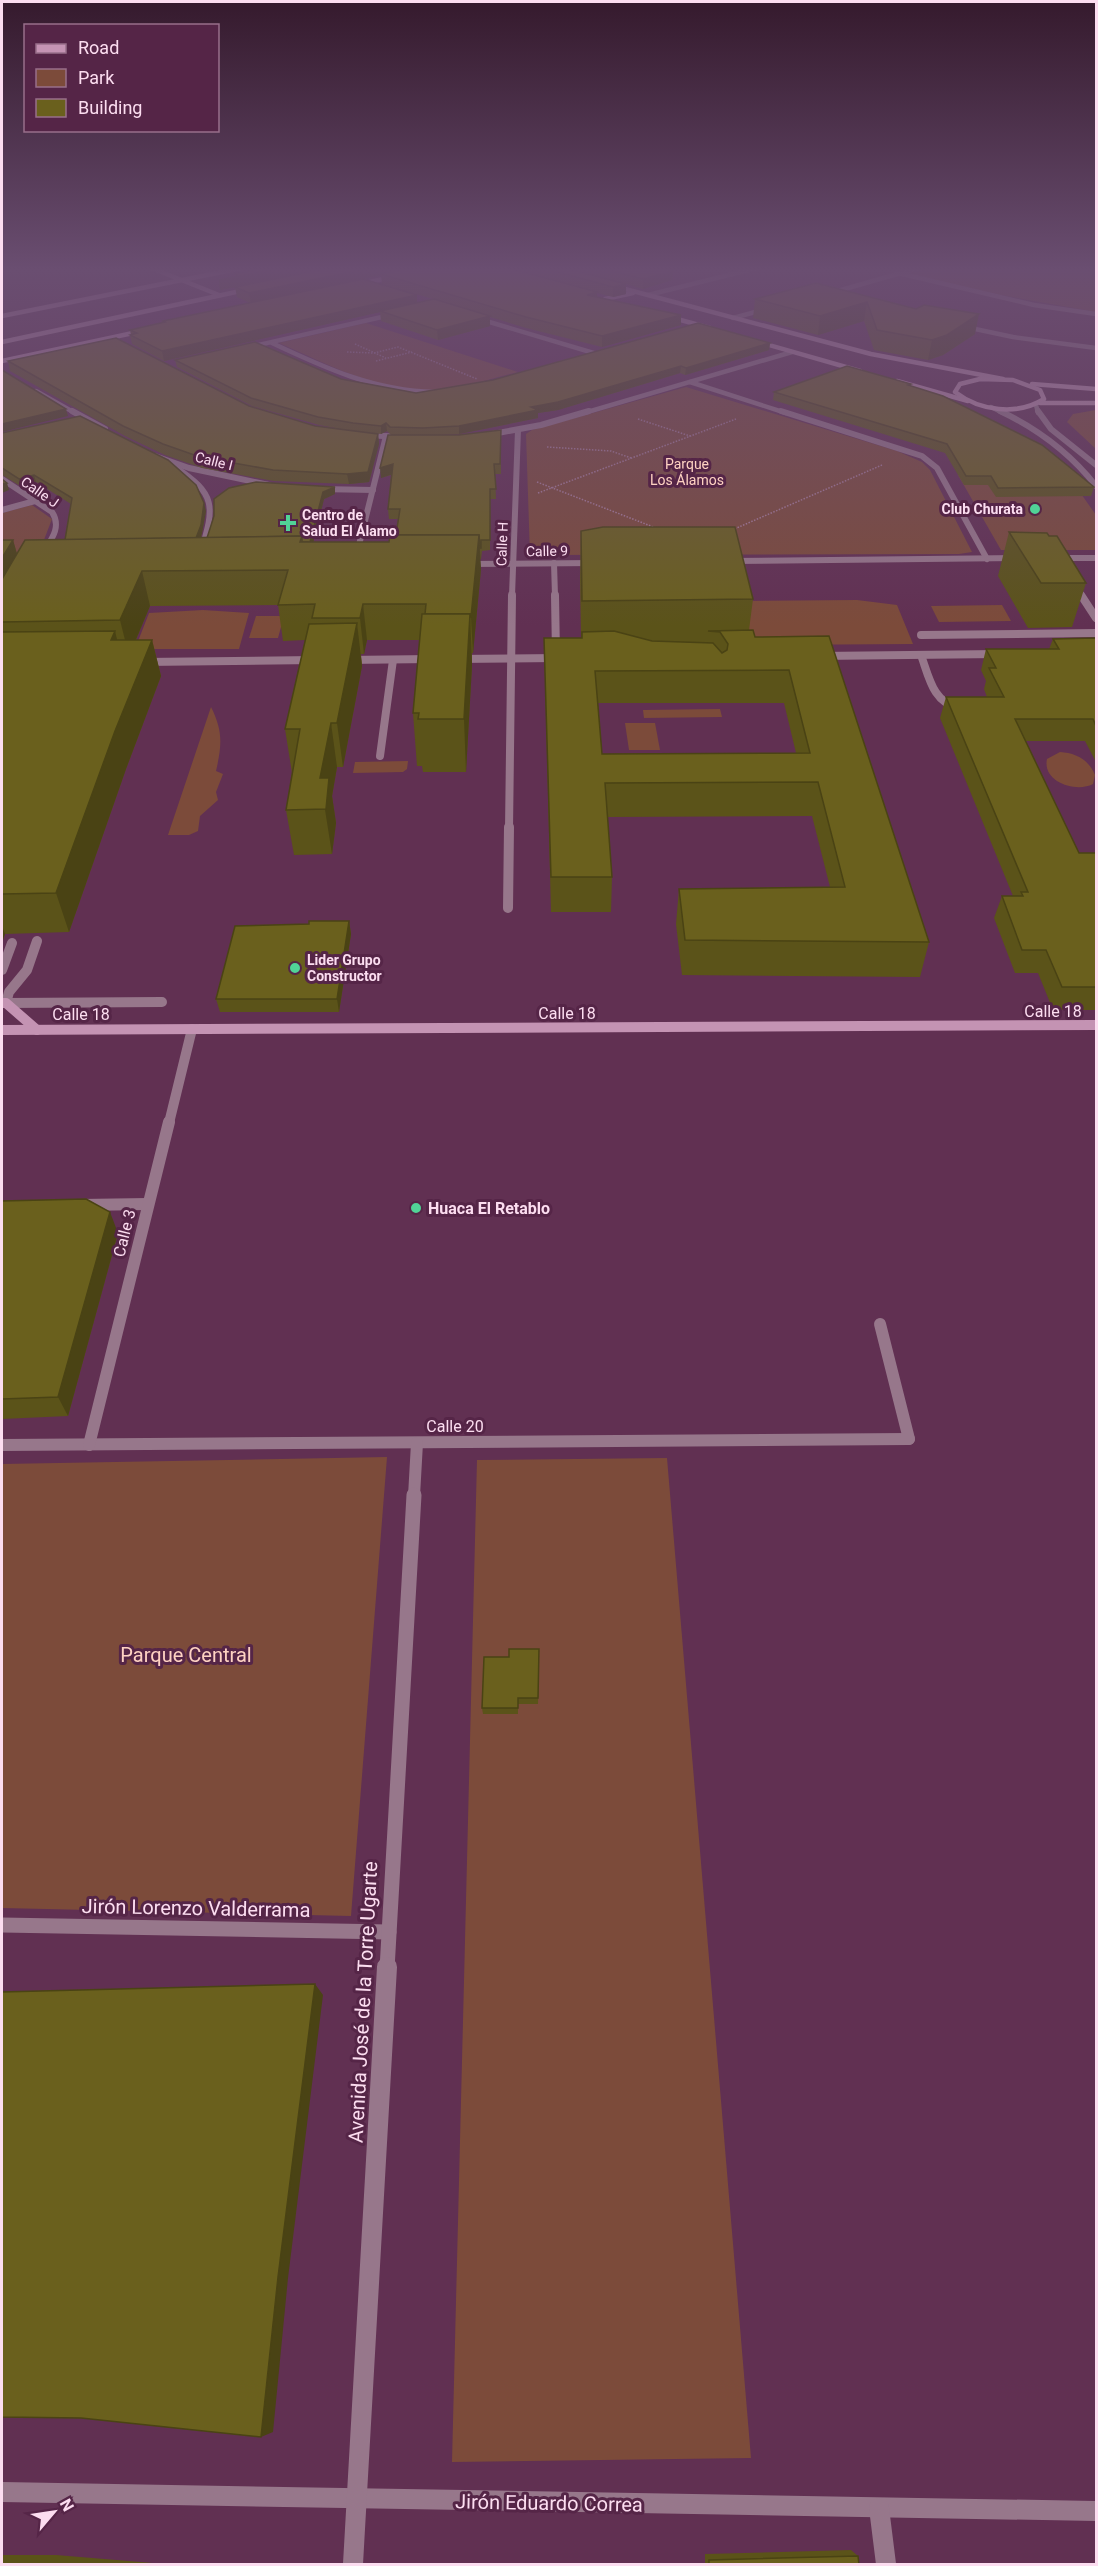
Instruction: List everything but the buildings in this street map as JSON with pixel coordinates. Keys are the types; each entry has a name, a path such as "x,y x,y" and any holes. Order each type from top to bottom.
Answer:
{"street":[{"path":"381,387 400,391 443,392"},
{"path":"475,435 518,430 673,387"},
{"path":"705,387 913,452 937,468 987,559"},
{"path":"917,387 991,407 1020,420 1052,440 1074,458 1096,486"},
{"path":"958,387 955,392 968,401"},
{"path":"1031,387 1044,394 1044,399 1038,404 1036,412 1045,424 1096,465"},
{"path":"1069,387 1096,389"},
{"path":"32,389 114,434"},
{"path":"991,407 1096,404"},
{"path":"73,420 83,418"},
{"name":"Calle H","path":"508,908 510,659 518,430"},
{"path":"358,434 407,437"},
{"path":"355,565 386,436"},
{"name":"Calle I","path":"144,451 189,468 280,486"},
{"path":"154,456 188,476 212,502 214,512 200,555"},
{"name":"Calle J","path":"2,480 52,512 57,518 58,527 39,559"},
{"path":"238,488 270,485"},
{"path":"310,488 373,490"},
{"path":"212,502 219,495"},
{"path":"2,510 35,501"},
{"path":"718,561 1022,558"},
{"path":"1045,558 1096,558"},
{"path":"1057,558 1063,568"},
{"name":"Calle 9","path":"460,564 601,562"},
{"path":"554,563 556,658"},
{"path":"1070,577 1096,618"},
{"path":"921,634 1096,633"},
{"path":"810,656 1003,654"},
{"path":"921,655 940,701 949,707 965,708"},
{"path":"451,659 568,658"},
{"path":"334,660 440,659"},
{"path":"137,662 323,660"},
{"path":"380,756 393,660"},
{"path":"37,941 27,970 9,992 4,1003 162,1002"},
{"path":"9,992 2,971 12,943"},
{"name":"Calle 18","path":"4,1003 37,1029"},
{"name":"Calle 18","path":"2,1029 1096,1025"},
{"name":"Calle 3","path":"89,1445 192,1029"},
{"path":"69,1205 148,1204"},
{"name":"Calle 20","path":"2,1446 909,1439 880,1324"},
{"name":"Avenida José de la Torre Ugarte","path":"353,2565 417,1443"},
{"name":"Jirón Lorenzo Valderrama","path":"2,1925 389,1932"},
{"name":"Jirón Eduardo Correa","path":"2,2492 357,2500 1096,2511"},
{"path":"879,2508 886,2565"}],"path":[{"path":"531,495 742,417"},
{"path":"638,419 690,436"},
{"path":"543,447 612,451 632,458"},
{"path":"731,531 913,452"},
{"path":"531,480 657,528"}],"green space":[{"path":"394,387 458,387 437,390"},
{"name":"Parque Los Álamos","path":"686,387 897,451 922,462 930,470 972,552 959,554 530,555 526,434 532,430"},
{"path":"1096,410 1096,449 1067,422 1073,414"},
{"name":"Club Churata","path":"1067,474 1096,515 1096,550 1001,550 958,475"},
{"path":"32,505 52,519 42,545 2,571 2,513"},
{"path":"857,600 897,605 913,644 746,645 742,601"},
{"path":"1002,605 1011,621 939,622 931,606"},
{"path":"203,610 249,613 239,649 135,649 149,613"},
{"path":"256,616 284,616 278,638 249,638"},
{"path":"211,707 218,723 220,738 216,771 223,774 216,792 218,800 200,816 198,831 189,835 168,835"},
{"path":"720,709 722,717 644,718 643,710"},
{"path":"625,723 655,723 660,750 629,750"},
{"path":"1060,752 1086,761 1095,775 1093,784 1070,786 1055,779 1047,767 1047,759"},
{"path":"408,761 407,769 403,772 353,773 355,762"},
{"name":"Parque Central","path":"387,1457 351,1916 2,1908 2,1464"},
{"path":"667,1458 751,2458 452,2462 477,1460"}],"place":[{"name":"Club Churata","path":"1035,509"},
{"name":"Centro de Salud El Álamo","path":"288,523"},
{"name":"Lider Grupo Constructor","path":"295,968"},
{"name":"Huaca El Retablo","path":"416,1208"}]}
